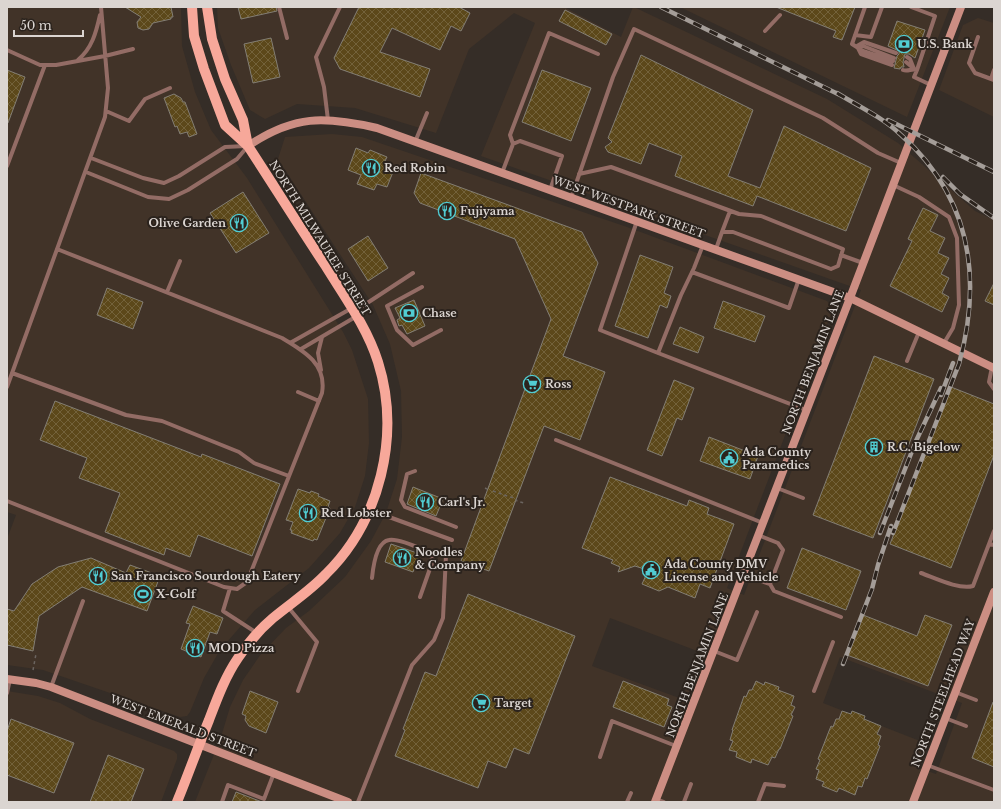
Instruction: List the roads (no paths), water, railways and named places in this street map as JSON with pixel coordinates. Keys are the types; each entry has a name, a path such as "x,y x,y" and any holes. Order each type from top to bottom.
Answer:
{"main road":[{"name":"NORTH MILWAUKEE STREET","path":"177,802 217,699 239,656 257,633 327,573 354,540 366,519 381,476 387,429 386,409 378,362 354,312 248,146 225,125 204,70 194,36 192,7"},
{"path":"201,7 204,29 212,39"},
{"name":"NORTH MILWAUKEE STREET","path":"207,7 212,39 225,79 243,120 248,146"}],"street":[{"name":"NORTH BENJAMIN LANE","path":"658,801 677,746 961,7"},
{"name":"WEST WESTPARK STREET","path":"248,146 267,134 306,120 328,120 355,123 377,128 850,298 993,367"},
{"name":"NORTH STEELHEAD WAY","path":"912,802 994,592"},
{"name":"WEST EMERALD STREET","path":"9,679 51,687 348,802"}],"lane":[{"path":"279,7 287,38"},
{"path":"328,120 324,87 316,57 340,7"},
{"path":"857,46 864,42 894,59 863,51 852,44 865,7"},
{"path":"855,35 871,37 882,7"},
{"path":"911,7 935,16 915,69 914,77 931,85"},
{"path":"7,387 105,117 108,88 101,9"},
{"path":"78,61 92,45 101,9"},
{"path":"765,31 780,15"},
{"path":"572,198 613,77 634,29 823,118 878,153 901,163"},
{"path":"502,173 513,144 510,135 549,33 598,54"},
{"path":"978,37 969,63 976,73 992,80 994,70"},
{"path":"7,50 40,65 56,65 133,49"},
{"path":"905,64 915,69 907,71 905,64"},
{"path":"7,166 45,65"},
{"path":"106,111 129,121 145,99 170,88"},
{"path":"415,142 427,113"},
{"path":"513,144 520,141 562,156 550,190"},
{"path":"91,158 143,178 164,182 179,176 225,147 248,146"},
{"path":"86,172 148,197 169,198 188,190 237,159 248,146"},
{"path":"579,174 611,167 739,214 761,216 843,249 838,266 832,269 733,232 722,232"},
{"path":"893,185 919,197 949,217 957,238 959,305 953,328 944,343"},
{"path":"716,250 730,211"},
{"path":"637,221 600,330 806,410"},
{"path":"658,353 680,295 692,272 703,245"},
{"path":"57,249 282,338 301,349 317,364 322,373"},
{"path":"841,255 863,263"},
{"path":"167,292 180,261"},
{"path":"692,272 789,308 799,280"},
{"path":"301,349 322,337 354,312 413,273"},
{"path":"422,287 387,306 397,330 413,345 442,330"},
{"path":"290,343 354,312"},
{"path":"907,361 920,331"},
{"path":"7,500 224,587 237,589 247,582 320,401 324,383 318,354 322,337"},
{"path":"993,367 989,382 994,389"},
{"path":"12,373 126,416 162,421 239,452 254,463 290,476"},
{"path":"298,392 320,401"},
{"path":"556,440 763,523"},
{"path":"415,471 407,474 401,500 405,507 456,527"},
{"path":"776,488 803,498"},
{"path":"370,510 452,540"},
{"path":"921,573 967,588 973,586 992,544 994,530"},
{"path":"758,535 778,543 783,550 770,584"},
{"path":"372,578 373,564 381,544 388,540 396,540 428,552 433,560 420,596"},
{"path":"358,802 412,665 434,640 443,618 446,555"},
{"path":"743,575 770,584 774,591 842,617"},
{"path":"230,588 223,611 257,633"},
{"path":"51,687 82,601"},
{"path":"288,606 316,642 298,691"},
{"path":"714,651 737,660 756,612"},
{"path":"814,691 833,642"},
{"path":"7,694 9,679"},
{"path":"955,692 976,700"},
{"path":"945,718 966,726"},
{"path":"600,757 612,721 677,746"},
{"path":"927,764 994,790"},
{"path":"222,802 228,785 264,800 274,773"},
{"path":"684,802 691,784"},
{"path":"758,802 765,784 784,786"},
{"path":"627,802 631,793"}],"railway":[{"path":"661,7 842,96"},
{"path":"837,93 886,122 924,158 942,184 956,211 965,239 969,269 970,300 966,331 959,364 893,533"},
{"path":"888,120 994,172"},
{"path":"943,177 960,194 994,218"},
{"path":"941,395 953,363"},
{"path":"880,533 916,441 941,388"},
{"path":"843,664 872,589 891,526"}],"place":[{"name":"U.S. Bank","path":"904,44"},
{"name":"Red Robin","path":"371,168"},
{"name":"Fujiyama","path":"447,211"},
{"name":"Olive Garden","path":"239,223"},
{"name":"Chase","path":"409,313"},
{"name":"Ross","path":"532,384"},
{"name":"R.C. Bigelow","path":"874,447"},
{"name":"Ada County Paramedics","path":"729,458"},
{"name":"Carl's Jr.","path":"425,502"},
{"name":"Red Lobster","path":"308,513"},
{"name":"Noodles & Company","path":"402,558"},
{"name":"Ada County DMV License and Vehicle","path":"651,570"},
{"name":"San Francisco Sourdough Eatery","path":"98,576"},
{"name":"X-Golf","path":"143,594"},
{"name":"MOD Pizza","path":"195,648"},
{"name":"Target","path":"481,703"}]}
